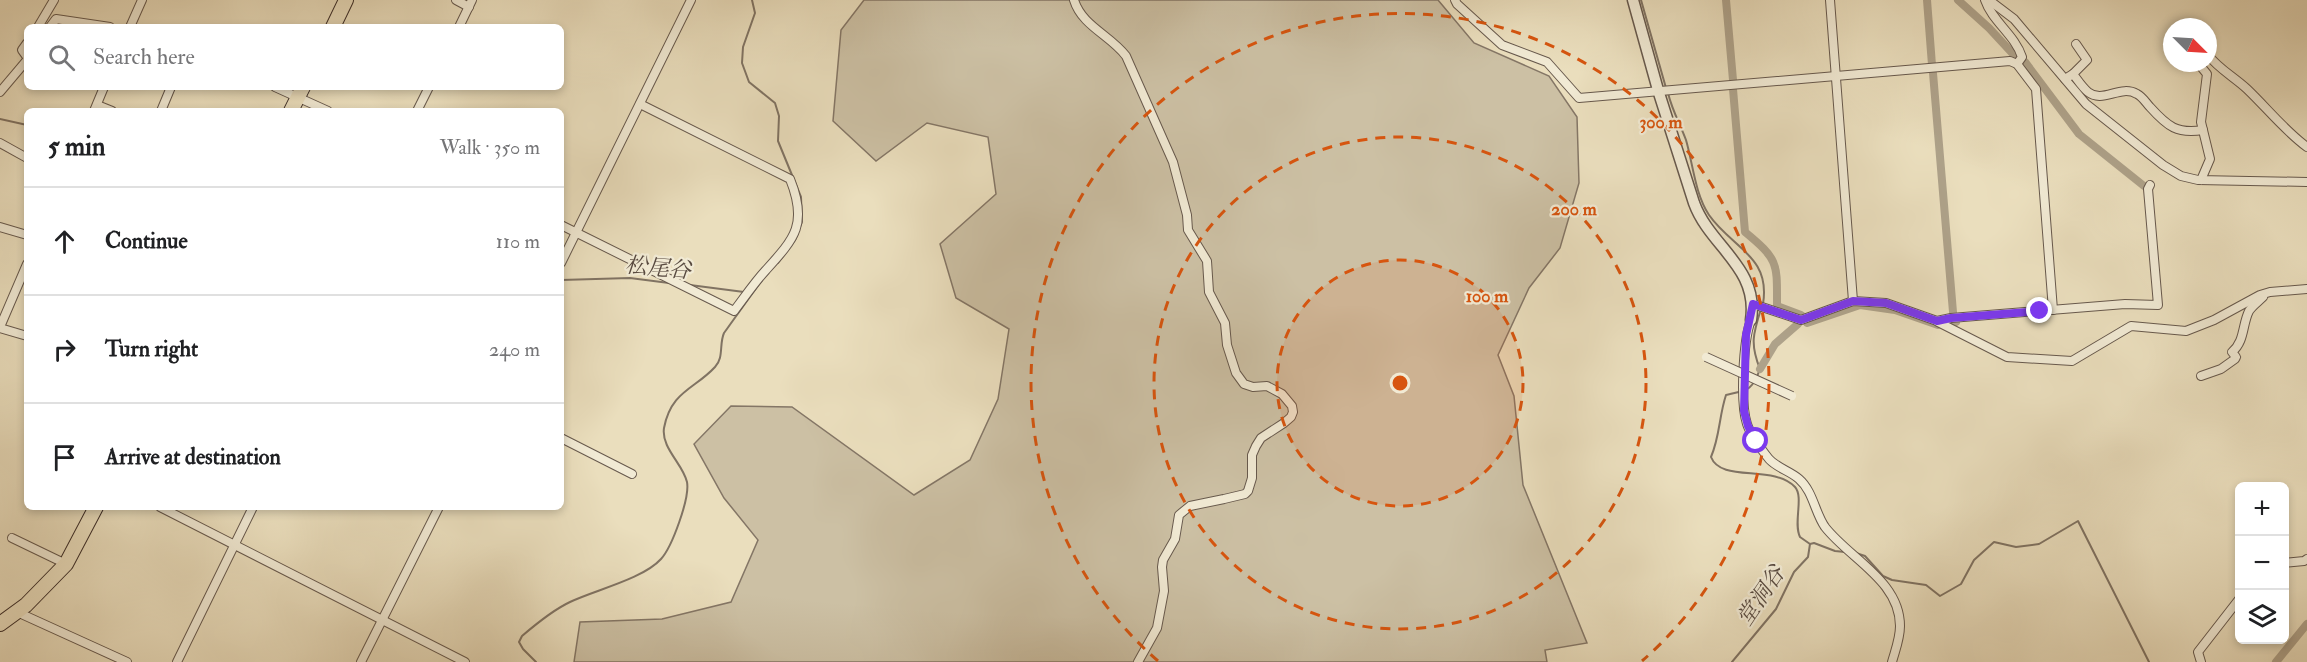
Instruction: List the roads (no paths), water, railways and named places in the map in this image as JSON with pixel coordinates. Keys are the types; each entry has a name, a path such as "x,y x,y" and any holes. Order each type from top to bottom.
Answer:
{"highway":[{"path":"334,24 346,0"},
{"path":"293,108 301,92"},
{"path":"0,624 26,605 66,564 94,510"}],"street":[{"path":"40,24 54,0"},
{"path":"131,24 142,0"},
{"path":"456,0 471,3 460,24"},
{"path":"564,256 691,0"},
{"path":"1074,0 1083,19 1117,45 1126,56 1173,162 1187,215 1188,230 1207,261 1209,292 1225,323 1227,345 1236,373 1244,384 1253,387 1267,386 1282,394 1292,406 1293,412 1284,423 1261,438 1256,446 1252,455 1252,478 1245,494 1190,506 1179,515 1175,539 1163,560 1164,591 1157,628 1138,662"},
{"path":"1455,0 1502,45 1547,62 1579,98 2010,62 2017,64 2036,89 2053,309"},
{"path":"1633,0 1658,90 1699,217 1741,270 1753,304 1746,335 1744,411 1748,426 1771,461 1799,479 1806,487 1819,518 1835,540 1885,586 1896,602 1900,627 1892,662"},
{"path":"1830,0 1834,76 1853,301"},
{"path":"1987,0 1987,6 2020,50 2022,57 2017,64"},
{"path":"1987,0 2014,19 2086,104 2126,137 2181,176 2201,180 2307,182"},
{"path":"52,24 56,19 90,24"},
{"path":"2065,80 2087,60 2076,44"},
{"path":"0,92 24,63"},
{"path":"2217,66 2247,89 2278,122 2307,147"},
{"path":"2201,180 2210,159 2201,122 2207,74 2205,72"},
{"path":"2073,74 2086,91 2092,94 2102,96 2128,90 2141,96 2163,121 2176,129 2187,132 2203,130"},
{"path":"95,108 103,90"},
{"path":"162,108 170,90"},
{"path":"418,108 428,90"},
{"path":"301,92 324,108"},
{"path":"564,227 734,311 785,249 796,230 799,210 797,196 790,179 640,105"},
{"path":"0,143 24,156"},
{"path":"1937,321 2053,309 2125,304 2158,305 2148,189 2150,185"},
{"path":"0,227 24,234"},
{"path":"24,272 0,327 24,335"},
{"path":"1753,304 1801,320 1853,301 1886,303 1937,321 2007,357 2072,361 2132,326 2179,331 2192,329 2266,294 2307,289"},
{"path":"2201,376 2221,369 2235,359 2232,352 2242,339 2247,315 2266,294"},
{"path":"1706,357 1792,396"},
{"path":"564,440 632,474"},
{"path":"166,510 465,662"},
{"path":"177,662 251,510"},
{"path":"361,662 438,510"},
{"path":"12,538 66,564"},
{"path":"2289,562 2307,559"},
{"path":"2201,662 2198,652 2235,604"},
{"path":"17,612 127,662"}],"waterway":[{"path":"752,0 755,13 743,47 742,63 749,82 775,103 779,116 778,141 801,197 802,222 800,227"},
{"path":"1641,0 1666,88"},
{"path":"1726,0 1733,80"},
{"path":"1927,0 1932,65"},
{"path":"1958,0 2014,55"},
{"path":"2025,62 2079,134 2144,186"},
{"path":"1933,73 1953,312"},
{"path":"1733,89 1745,232 1764,249 1774,263 1777,280 1777,306 1801,315"},
{"path":"1668,93 1686,140 1697,188 1704,207 1718,226 1755,263 1761,274 1764,288 1763,304"},
{"name":"松尾谷","path":"0,119 24,124"},
{"path":"778,263 798,233"},
{"name":"松尾谷","path":"564,280 630,278 669,283"},
{"path":"536,662 519,642 527,631 570,602 643,572 653,566 665,553 679,522 687,489 685,475 669,449 664,435 667,416 678,398 718,363 724,333 762,280"},
{"name":"松尾谷","path":"690,285 744,292"},
{"path":"1807,323 1860,305 1895,310 1938,325"},
{"path":"1761,309 1754,339 1760,369 1752,386 1726,395 1711,457 1717,465 1725,469 1774,476 1795,487 1799,497 1798,531 1800,537 1810,544 1814,543 1835,551 1845,552"},
{"path":"1951,324 1956,322"},
{"path":"1760,369 1775,344 1798,324"},
{"path":"1853,552 1865,556 1883,576 1892,580 1926,585 1940,596 1961,584 1974,560 1994,542 2016,547 2039,544 2078,521 2149,662"},
{"name":"堂洞谷","path":"1732,662 1776,609 1794,572 1808,557 1810,544"},
{"path":"2276,662 2307,624"}]}
